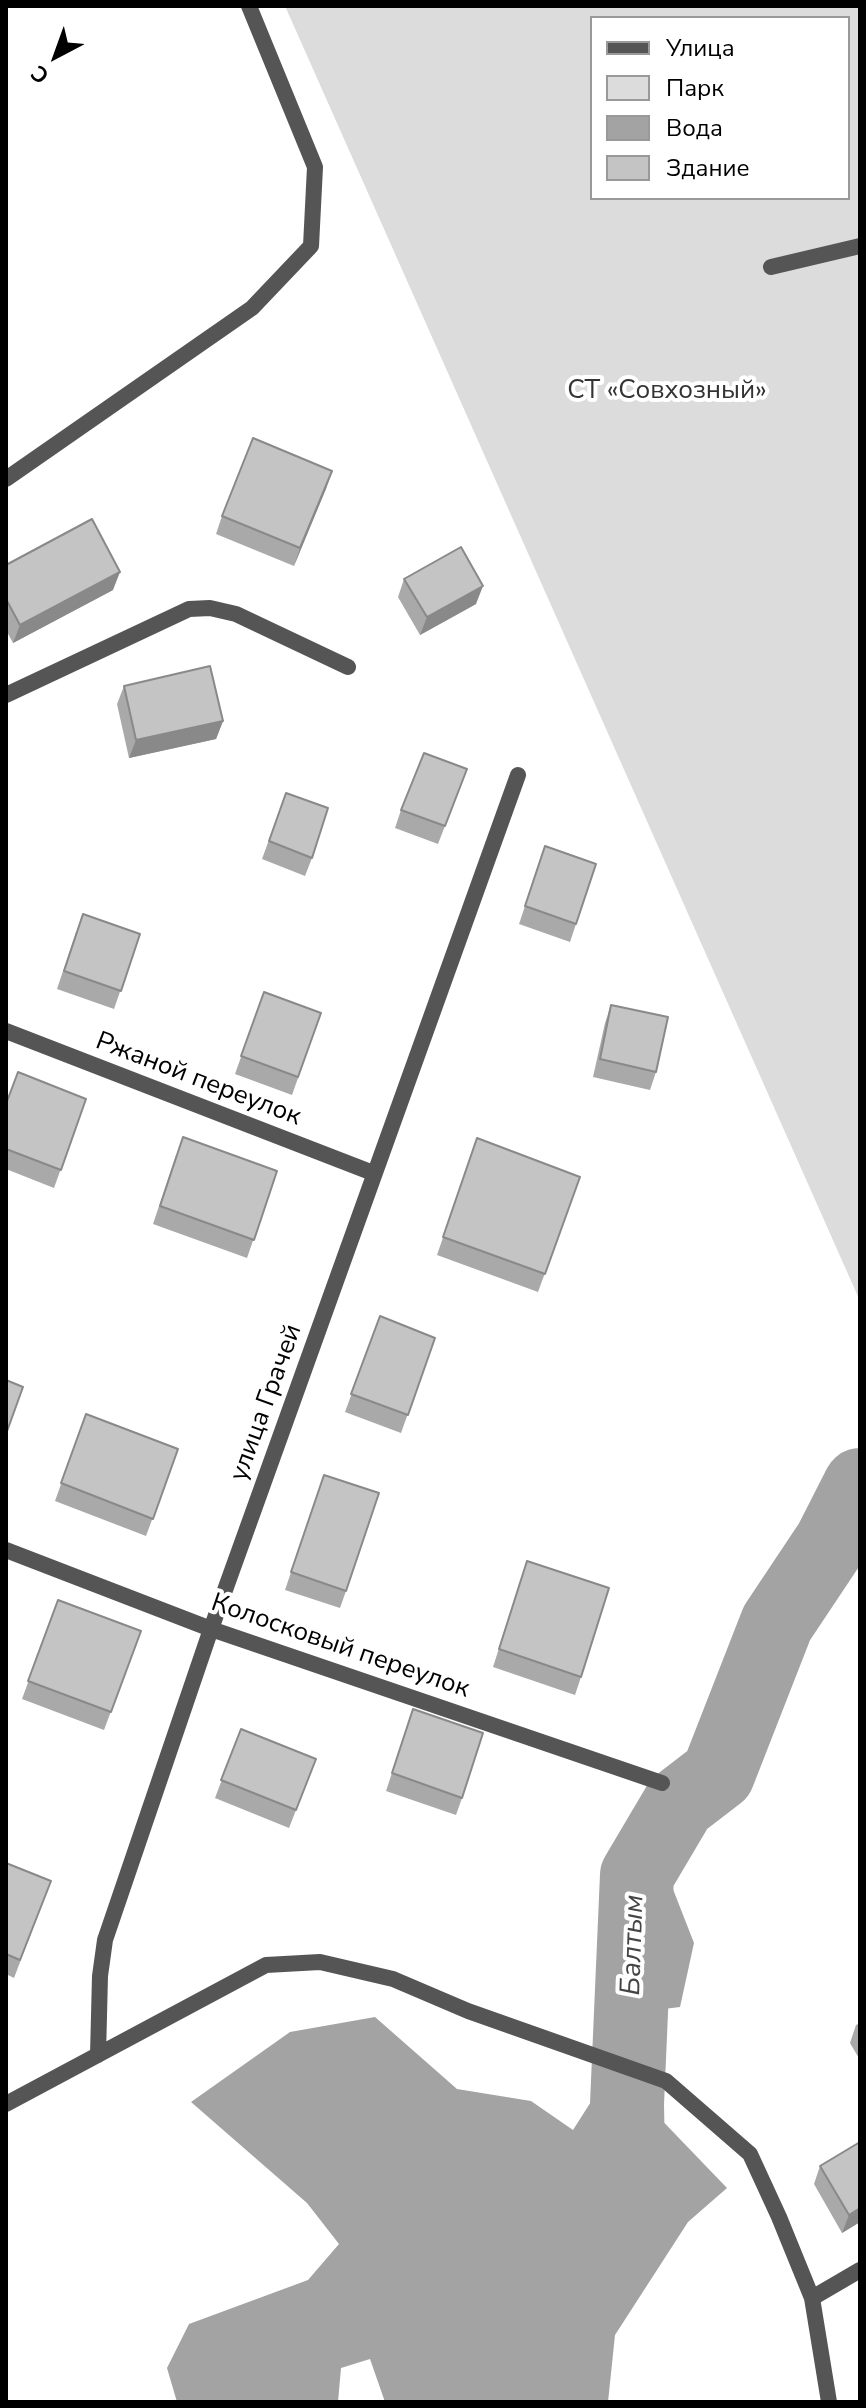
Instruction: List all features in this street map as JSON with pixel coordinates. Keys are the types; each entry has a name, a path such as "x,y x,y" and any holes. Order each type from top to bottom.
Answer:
{"street":[{"path":"6,479 252,308 311,246 315,167 249,6"},
{"path":"771,267 860,246"},
{"path":"6,695 189,609 210,608 236,614 348,667"},
{"name":"улица Грачей","path":"98,2055 100,1976 105,1940 211,1629 518,775"},
{"name":"Ржаной переулок","path":"6,1031 373,1173"},
{"name":"Колосковый переулок","path":"6,1550 211,1629 662,1783"},
{"path":"6,2104 266,1965 320,1962 393,1979 468,2011 666,2081 750,2154 812,2298 829,2402"},
{"path":"812,2298 860,2270"}],"green space":[{"name":"СТ «Совхозный»","path":"285,6 860,6 860,1301"}],"water":[{"path":"605,1870 669,1879 694,1943 680,2007 615,2015 602,1961"},
{"path":"375,2017 457,2089 531,2101 573,2130 594,2097 651,2109 727,2188 688,2222 615,2335 608,2402 385,2402 370,2359 341,2368 338,2402 177,2402 167,2368 189,2324 308,2280 339,2244 307,2203 191,2102 290,2032"}],"building":[{"path":"253,438 332,471 300,548 222,516"},
{"path":"92,519 120,572 20,625 6,599 6,565"},
{"path":"461,547 483,586 427,617 404,579"},
{"path":"210,666 223,721 136,740 124,686"},
{"path":"424,753 467,769 445,826 401,810"},
{"path":"286,793 328,808 312,858 269,841"},
{"path":"545,846 596,864 576,924 525,906"},
{"path":"83,914 140,934 121,991 64,971"},
{"path":"264,992 321,1013 298,1077 241,1056"},
{"path":"611,1005 668,1017 656,1072 600,1059"},
{"path":"18,1072 86,1099 61,1170 6,1149 6,1104"},
{"path":"183,1137 277,1171 254,1240 160,1206"},
{"path":"477,1138 580,1177 545,1274 443,1237"},
{"path":"380,1316 435,1338 408,1415 351,1394"},
{"path":"6,1380 23,1387 6,1434"},
{"path":"86,1414 178,1449 153,1519 61,1483"},
{"path":"324,1475 379,1493 346,1591 291,1572"},
{"path":"527,1561 609,1588 581,1677 499,1649"},
{"path":"58,1600 141,1631 111,1712 28,1681"},
{"path":"413,1709 483,1733 462,1798 392,1773"},
{"path":"241,1729 316,1759 296,1810 221,1780"},
{"path":"6,1863 51,1881 20,1960 6,1954"},
{"path":"860,2142 860,2208 849,2215 820,2166"}],"waterway":[{"name":"Балтым","path":"629,2207 627,2104 637,1875 679,1804 718,1774 777,1623 831,1542 860,1485"}]}
